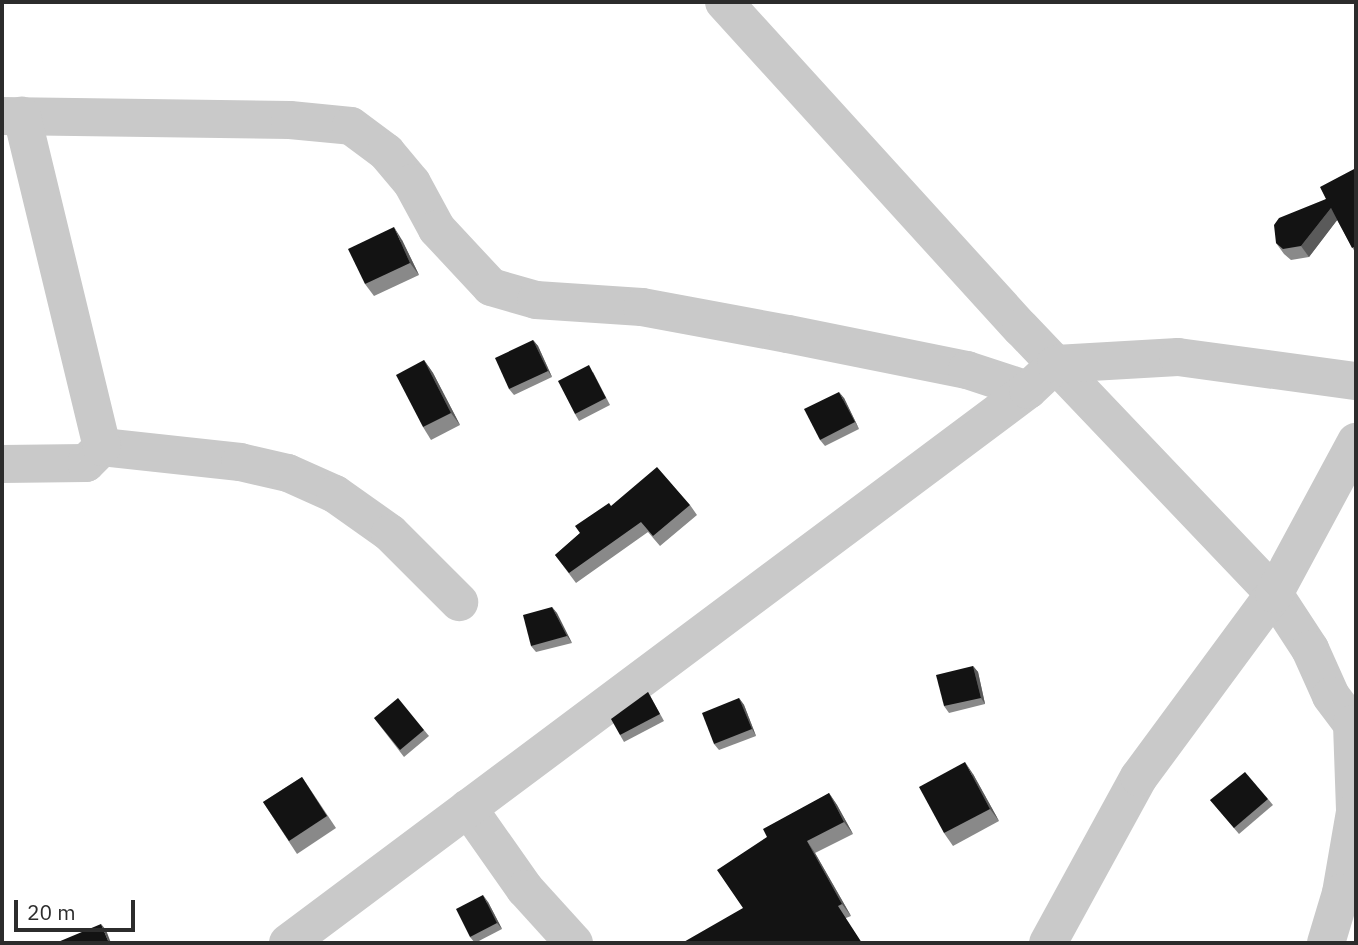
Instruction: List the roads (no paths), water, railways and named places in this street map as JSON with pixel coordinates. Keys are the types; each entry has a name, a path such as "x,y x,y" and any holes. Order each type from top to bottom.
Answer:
{"street":[{"path":"724,2 1056,364 1274,594 1354,725 1355,812 1341,893 1326,943"},
{"path":"102,447 12,116 290,120 351,126 386,152 412,183 437,229 472,271 491,287 536,300 642,307 788,334 967,370 1028,390"},
{"path":"288,943 1028,390 1056,364 1178,358 1356,380"},
{"path":"1048,943 1139,777 1274,594 1356,442"},
{"path":"2,464 86,463 102,447"},
{"path":"102,447 240,462 288,473 335,494 390,533 459,602"},
{"path":"468,808 525,889 575,943"}]}
